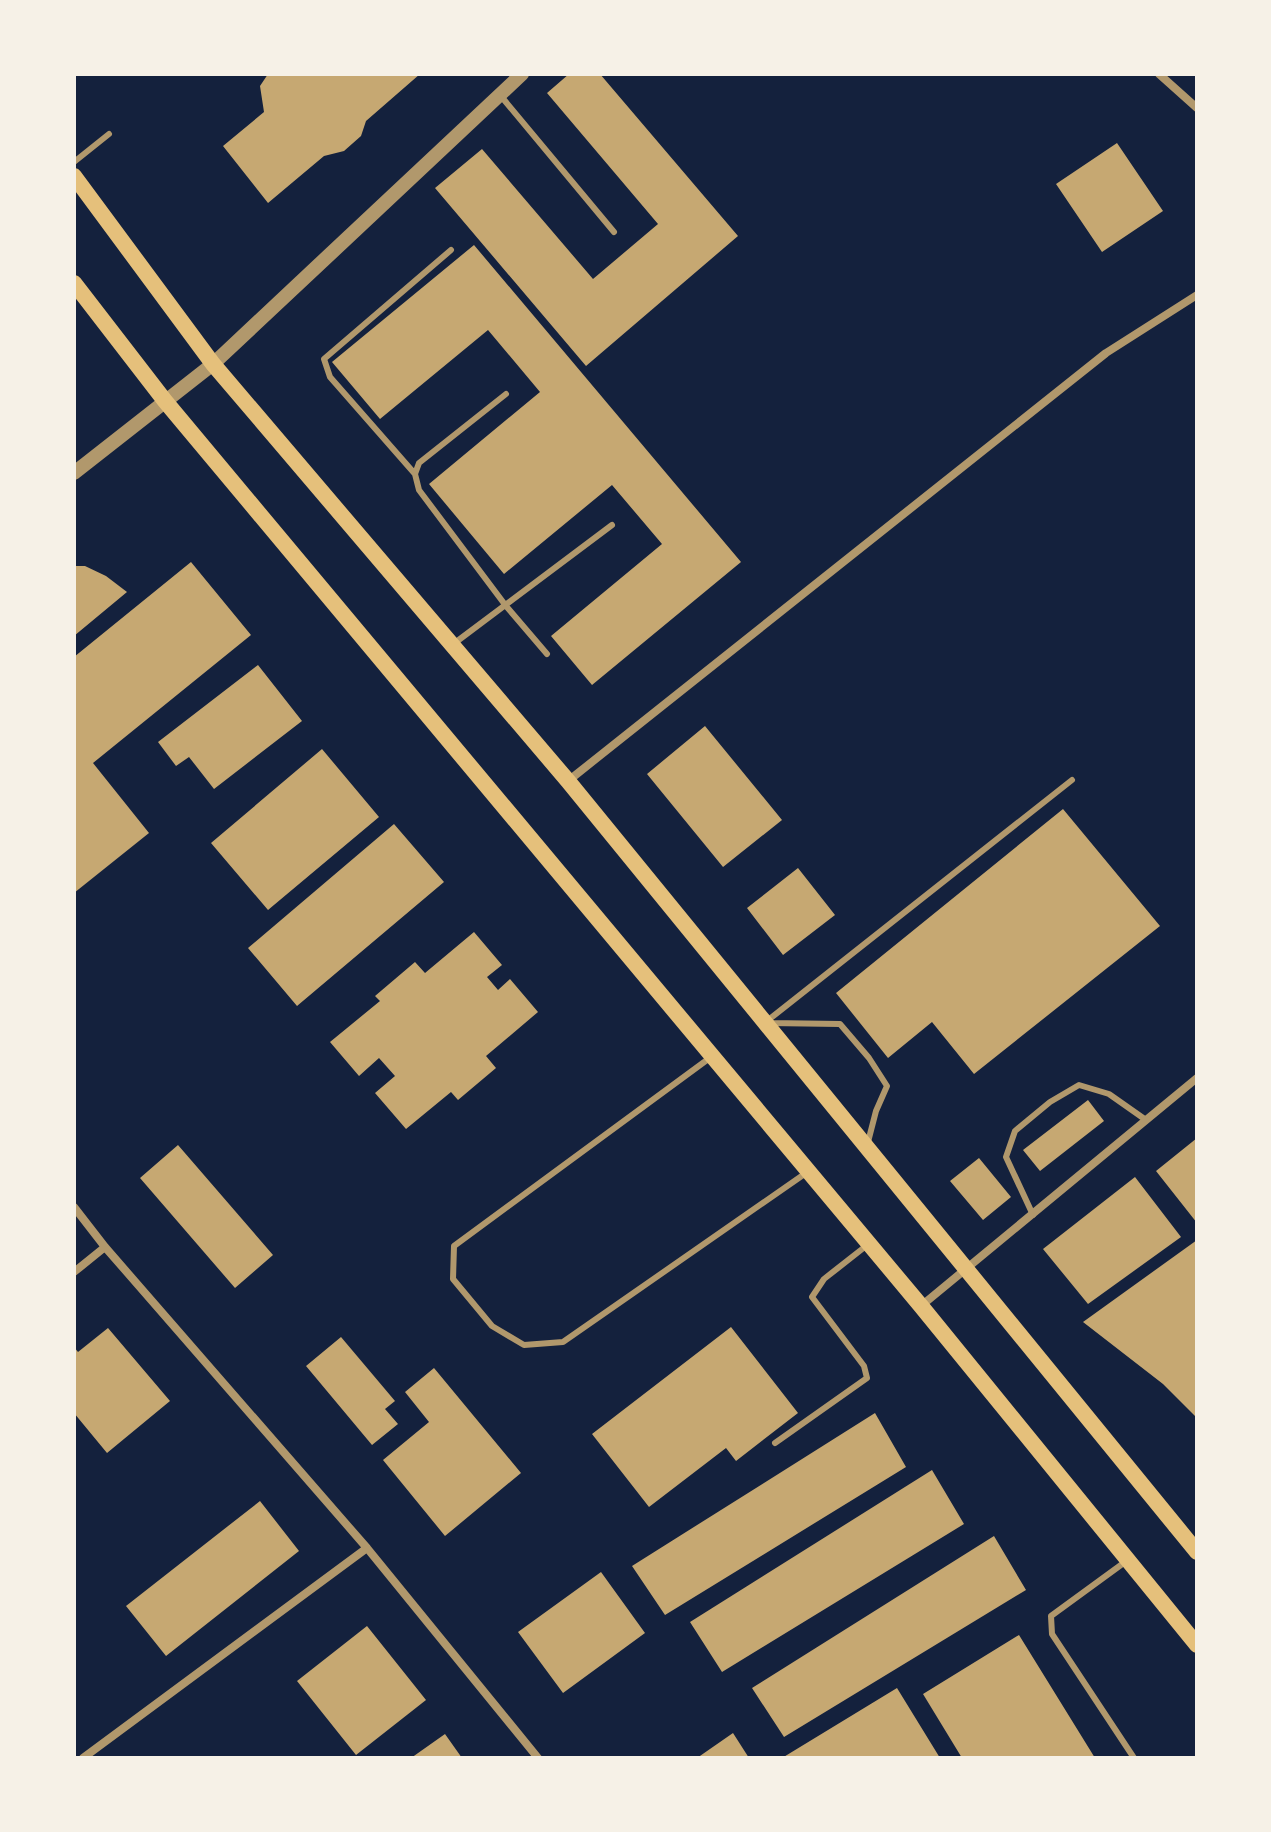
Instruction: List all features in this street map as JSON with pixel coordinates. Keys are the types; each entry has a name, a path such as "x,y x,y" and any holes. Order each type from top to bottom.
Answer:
{"main road":[{"path":"74,176 213,364 568,781 1197,1552"},
{"path":"74,283 165,401 869,1243 1197,1645"}],"street":[{"path":"74,473 213,364 522,74"},
{"path":"1159,74 1197,108"},
{"path":"568,781 1106,353 1197,295"},
{"path":"921,1306 1197,1078"},
{"path":"74,1207 105,1247 367,1548 538,1758"},
{"path":"74,1272 105,1247"},
{"path":"83,1758 367,1548"}],"lane":[{"path":"500,95 614,232"},
{"path":"74,162 109,134"},
{"path":"451,250 324,359 330,377 415,474 419,490 506,606 547,654"},
{"path":"415,474 419,463 506,394"},
{"path":"452,645 612,525"},
{"path":"765,1023 1072,780"},
{"path":"765,1023 840,1024 869,1058 887,1086 876,1111 867,1148"},
{"path":"712,1056 454,1246 453,1279 492,1326 524,1345 563,1342 809,1171"},
{"path":"1033,1215 1006,1157 1015,1131 1050,1102 1079,1085 1109,1094 1146,1120"},
{"path":"775,1443 867,1378 864,1366 812,1297 824,1279 869,1243"},
{"path":"1128,1560 1051,1616 1050,1625 1052,1634 1134,1758"}],"building":[{"path":"268,74 420,74 366,121 361,136 344,151 324,156 268,203 223,146 264,112 260,86"},
{"path":"569,74 600,74 738,236 586,366 435,188 482,149 593,279 658,224 547,93"},
{"path":"1117,143 1163,211 1102,252 1056,184"},
{"path":"474,245 741,562 592,685 551,636 662,544 612,485 504,574 429,484 540,392 488,330 380,419 332,362"},
{"path":"191,562 251,635 93,763 149,833 74,893 74,657"},
{"path":"74,566 85,566 106,576 127,592 74,636"},
{"path":"258,665 302,721 214,789 189,757 176,766 158,742"},
{"path":"705,726 782,820 723,867 647,774"},
{"path":"322,749 379,817 268,910 211,843"},
{"path":"1063,809 1160,926 974,1074 932,1022 888,1058 836,993"},
{"path":"394,824 444,882 297,1006 248,948"},
{"path":"798,868 835,915 783,955 747,908"},
{"path":"474,932 502,965 487,977 498,990 510,979 538,1012 486,1056 496,1068 458,1100 451,1092 406,1129 375,1093 395,1076 379,1058 359,1076 330,1042 380,1001 375,996 415,962 425,973"},
{"path":"1088,1100 1104,1121 1040,1171 1023,1150"},
{"path":"1197,1138 1197,1223 1156,1171"},
{"path":"178,1145 273,1255 235,1288 140,1178"},
{"path":"979,1158 1011,1197 983,1220 950,1181"},
{"path":"1135,1177 1181,1237 1088,1304 1043,1249"},
{"path":"1197,1240 1197,1418 1163,1384 1083,1322"},
{"path":"731,1327 798,1413 736,1461 726,1448 649,1507 592,1434"},
{"path":"108,1328 170,1401 107,1453 74,1413 74,1347 78,1352"},
{"path":"341,1337 395,1401 385,1409 398,1424 372,1445 306,1366"},
{"path":"434,1368 521,1473 445,1536 383,1460 429,1422 405,1392"},
{"path":"875,1413 906,1467 665,1615 632,1566"},
{"path":"932,1470 964,1524 722,1672 690,1622"},
{"path":"260,1501 299,1551 166,1656 126,1606"},
{"path":"994,1536 1026,1590 784,1737 752,1688"},
{"path":"601,1572 645,1633 563,1693 518,1632"},
{"path":"367,1626 426,1700 356,1755 297,1681"},
{"path":"1019,1635 1095,1758 962,1758 923,1694"},
{"path":"897,1688 940,1758 782,1758"},
{"path":"733,1733 749,1758 697,1758"},
{"path":"445,1734 462,1758 411,1758"}]}
